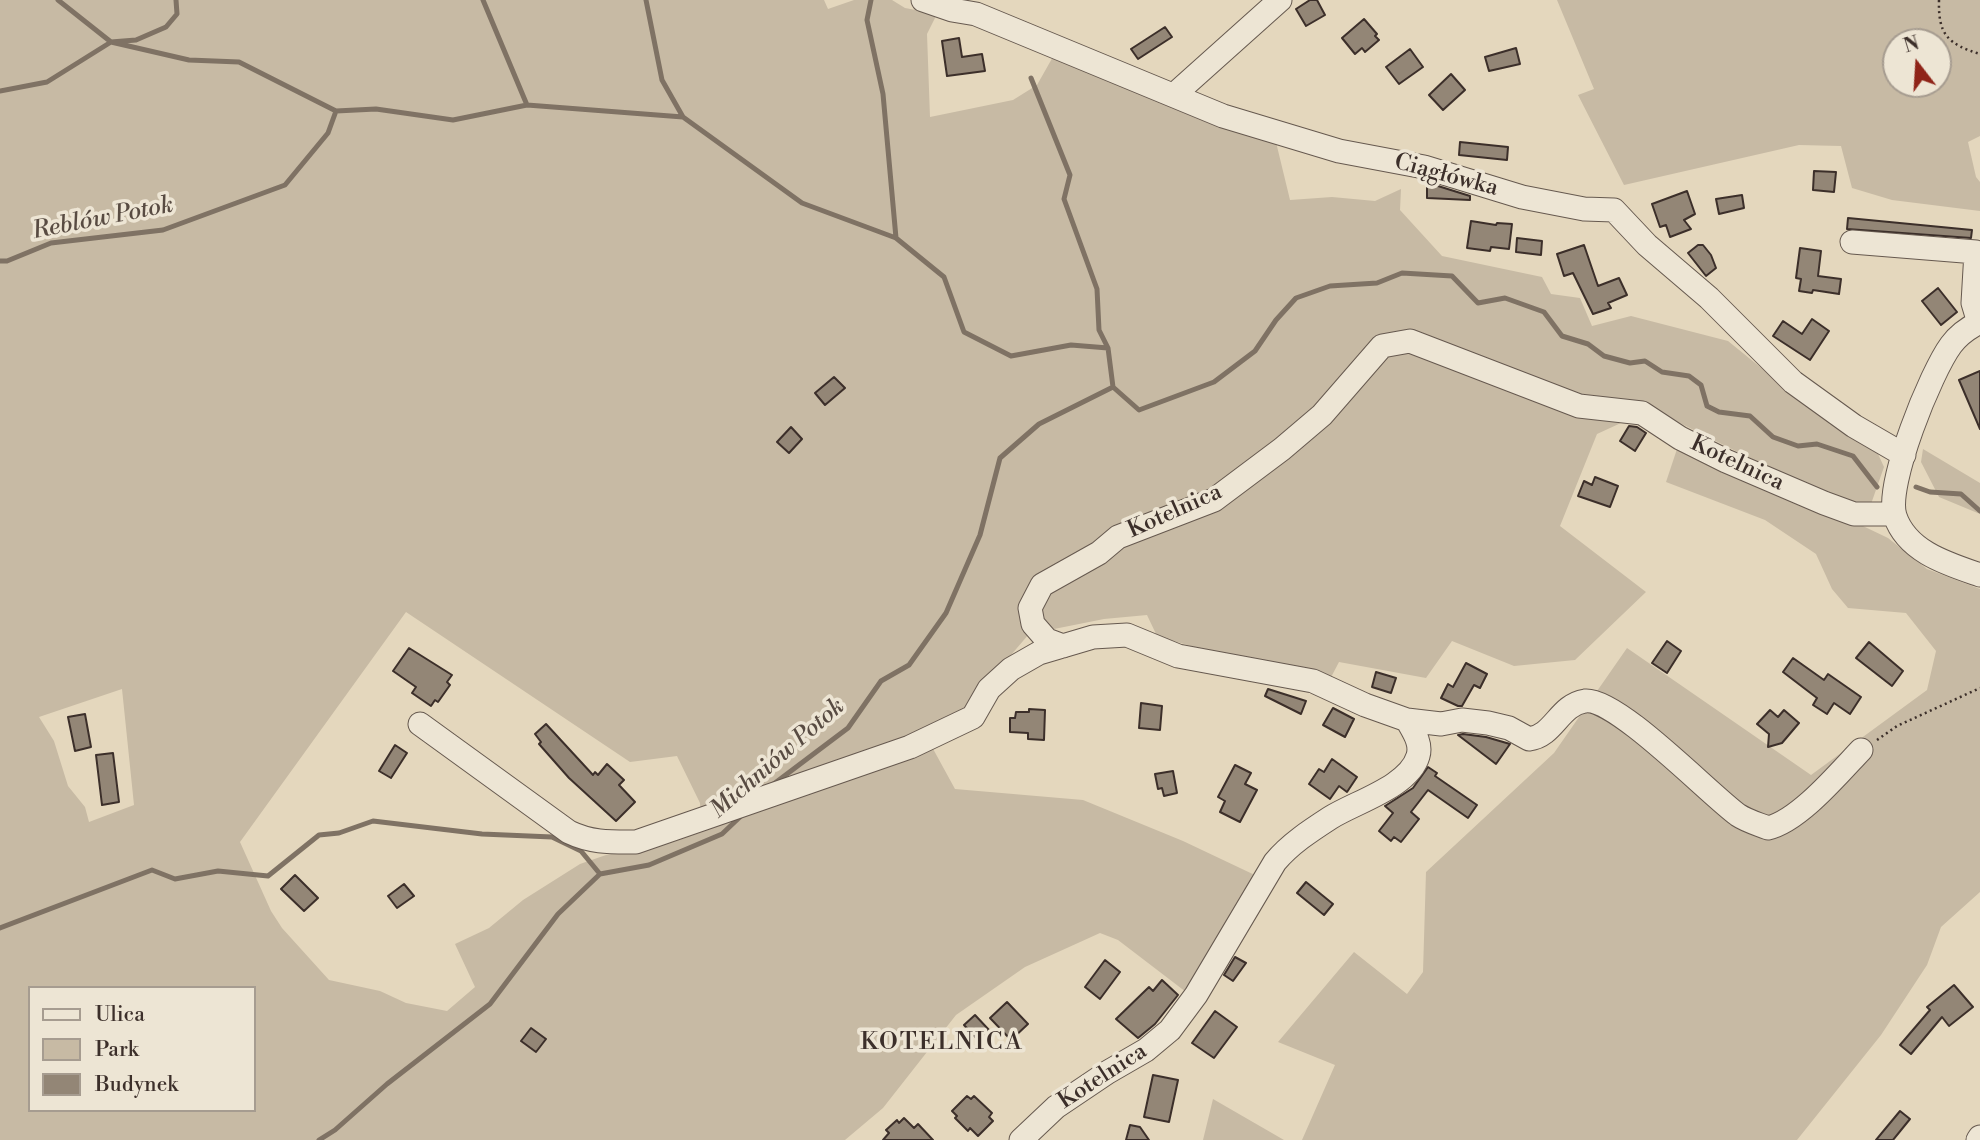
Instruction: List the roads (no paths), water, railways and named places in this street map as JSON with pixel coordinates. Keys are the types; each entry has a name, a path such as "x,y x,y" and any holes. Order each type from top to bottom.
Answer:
{"street":[{"name":"Ciągłówka","path":"923,0 952,10 980,7 1223,116 1339,151 1424,167 1522,197 1584,209 1614,211 1647,245 1709,298 1793,382 1854,426 1904,455"},
{"path":"1175,94 1279,0"},
{"path":"1852,242 1976,252 1973,303 1979,323 1954,341 1933,375 1896,479 1894,514 1917,546 1942,561 1980,575"},
{"name":"Kotelnica","path":"1063,646 1047,640 1033,624 1030,608 1042,585 1099,553 1118,537 1214,500 1322,415 1381,346 1410,341 1579,405 1643,413 1681,438 1726,461 1854,514 1894,514"},
{"path":"420,724 569,832 601,843 636,842 910,747 973,717 989,690 1011,669 1038,653 1093,637 1127,635 1178,656 1313,681 1365,705 1407,720 1428,724 1462,720 1488,723 1509,728 1529,739 1544,735 1556,718 1570,707 1587,701 1594,702 1623,717 1740,816 1768,828 1788,821 1861,750"},
{"name":"Kotelnica","path":"1021,1140 1056,1107 1146,1050 1170,1030 1196,995 1275,862 1286,850 1333,817 1385,790 1409,769 1419,752 1418,743 1407,720"}],"waterway":[{"path":"58,0 111,42 189,60 239,62 336,111 376,109 453,120 527,105 683,117 802,203 896,238 944,277 964,332 1011,356 1071,345 1108,348 1113,387 1139,410 1214,382 1255,351 1276,320 1296,298 1330,286 1377,283 1402,273 1452,276 1478,303 1505,298 1544,312 1562,336 1588,344 1604,356 1630,363 1645,361 1662,372 1689,376 1701,385 1707,406 1719,412 1750,416 1773,437 1798,446 1817,444 1853,456 1877,487"},
{"path":"0,91 47,82 111,42 136,40 166,27 177,14 176,0"},
{"path":"483,0 527,105"},
{"path":"646,0 662,80 683,117"},
{"path":"871,0 867,20 883,94 896,238"},
{"path":"1031,78 1070,175 1064,199 1097,289 1099,330 1108,348"},
{"name":"Reblów Potok","path":"0,261 7,261 51,243 163,230 285,185 328,133 336,111"},
{"name":"Michniów Potok","path":"771,786 848,728 881,681 909,665 946,613 980,535 1000,458 1039,424 1113,387"},
{"path":"1916,487 1930,492 1961,494 1980,511"},
{"name":"Michniów Potok","path":"319,1140 335,1130 387,1084 490,1004 558,914 600,874 649,865 722,834 742,815"},
{"path":"0,928 152,870 175,879 218,871 268,876 319,835 339,833 373,821 482,834 552,837 581,851 600,874"}],"district":[{"name":"KOTELNICA","path":"942,1043"}]}
